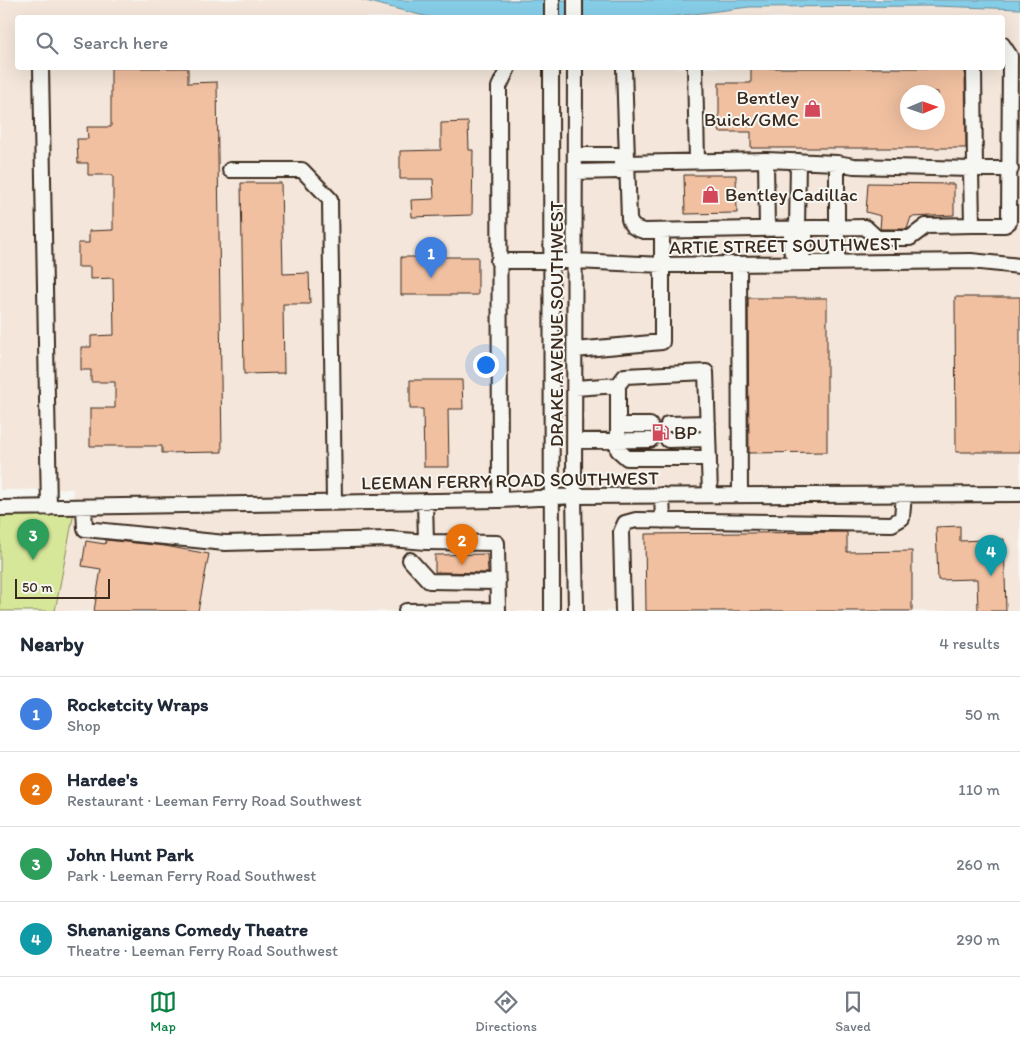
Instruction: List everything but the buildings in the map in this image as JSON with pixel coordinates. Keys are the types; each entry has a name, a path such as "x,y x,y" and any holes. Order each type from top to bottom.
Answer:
{"street":[{"path":"552,0 552,15"},
{"path":"575,0 575,15"},
{"path":"624,70 626,163 630,224 636,229 644,231 865,228 878,238 910,238 926,226 1005,225 1009,222 1011,169 1010,56 1005,48"},
{"path":"41,70 49,508"},
{"path":"500,500 499,87 507,70"},
{"name":"DRAKE AVENUE SOUTHWEST","path":"551,70 552,611"},
{"name":"DRAKE AVENUE SOUTHWEST","path":"575,70 574,496 576,611"},
{"path":"695,70 697,161"},
{"path":"972,225 974,70"},
{"path":"575,155 618,155 626,163"},
{"path":"575,172 619,170 626,163 766,160 837,163 854,166 1011,169"},
{"path":"766,160 767,229"},
{"path":"797,229 798,161"},
{"path":"837,163 837,263"},
{"path":"230,170 302,170 330,199 334,501"},
{"path":"797,229 804,233 805,250 798,259"},
{"path":"575,350 662,342 662,230"},
{"name":"ARTIE STREET SOUTHWEST","path":"498,261 551,262 575,260 663,265 739,264 798,259 837,263 971,262 1020,266"},
{"path":"739,264 740,495"},
{"path":"709,458 627,458 618,450 618,385 624,376 706,372 708,423 708,439 709,458 710,494"},
{"path":"575,388 618,385"},
{"path":"668,424 708,423"},
{"path":"618,425 650,424"},
{"path":"668,440 708,439"},
{"path":"574,441 650,440"},
{"name":"LEEMAN FERRY ROAD SOUTHWEST","path":"0,508 223,506 334,501 500,500 551,496 1020,494"},
{"path":"662,495 663,521"},
{"path":"623,611 621,532 625,523 663,521 892,524 902,518 904,495"},
{"path":"426,501 426,542"},
{"path":"84,507 85,529 225,543 390,539 426,542 497,543 498,610 406,611"},
{"path":"410,560 429,581 498,582"}],"shaded area":[{"path":"0,0 362,0 424,15 15,15 15,70 1005,70 1005,15 679,15 749,7 934,6 1020,9 1020,611 55,611 75,508 73,489 0,490"}],"green space":[{"path":"75,507 55,611 0,611 0,508"}],"water":[{"path":"362,0 1020,0 1020,9 934,6 749,7 686,15 420,15"}],"place":[{"name":"Bentley Buick/GMC","path":"813,108"},
{"name":"Bentley Cadillac","path":"711,194"},
{"name":"Rocketcity Wraps","path":"431,278"},
{"name":"BP","path":"660,432"},
{"name":"John Hunt Park","path":"33,560"},
{"name":"Hardee's","path":"462,565"},
{"name":"Shenanigans Comedy Theatre","path":"991,576"}]}
